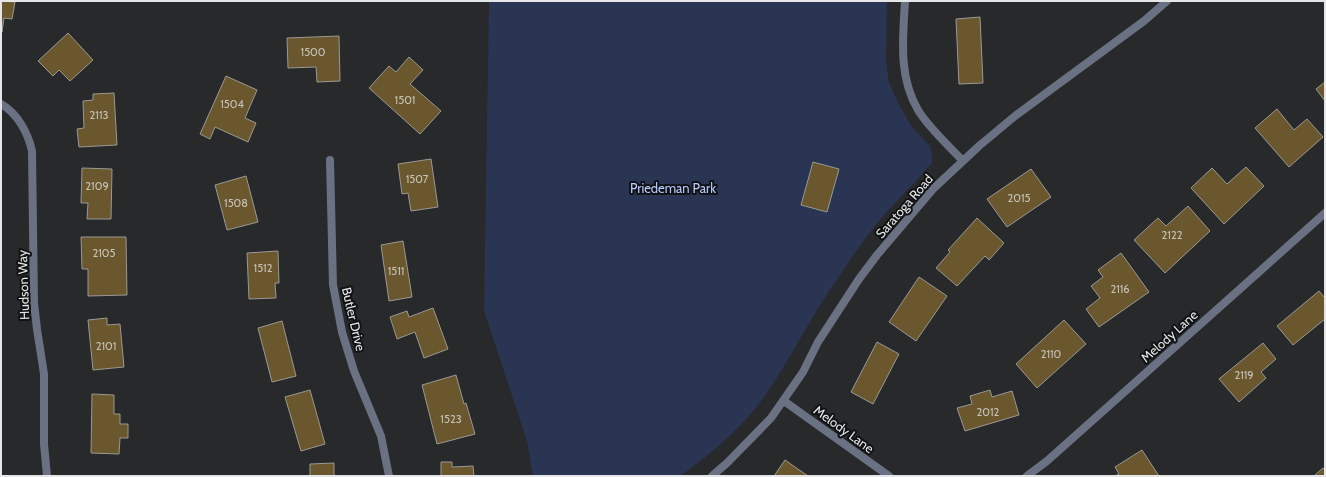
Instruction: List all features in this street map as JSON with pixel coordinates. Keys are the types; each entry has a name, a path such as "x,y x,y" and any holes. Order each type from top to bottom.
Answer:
{"street":[{"path":"905,1 902,56 905,78 910,93 918,110 926,121 963,161"},
{"name":"Saratoga Road","path":"712,476 772,418 803,372 818,342 859,279 877,255 934,188 979,146 1016,116 1144,21 1167,1"},
{"name":"Hudson Way","path":"1,104 21,124 29,138 32,151 34,303 44,374 44,444 46,476"},
{"name":"Butler Drive","path":"330,160 333,285 342,332 354,371 381,436 389,476"},
{"name":"Melody Lane","path":"1027,476 1053,456 1325,213"},
{"name":"Melody Lane","path":"784,401 889,476"}],"green space":[{"name":"Priedeman Park","path":"489,1 887,2 886,59 889,82 898,103 912,127 930,146 932,163 884,215 859,247 756,408 725,440 680,476 533,476 527,441 484,311"}],"building":[{"path":"1,1 15,2 12,19 4,18 2,32"},
{"path":"980,17 983,83 959,84 956,19"},
{"path":"68,33 93,60 70,81 59,70 53,76 38,61"},
{"path":"339,36 340,81 317,82 316,67 288,68 287,38"},
{"path":"409,57 423,70 410,84 441,111 420,134 369,88 389,66 396,72"},
{"path":"226,76 257,90 245,118 256,123 248,142 215,127 210,139 200,134"},
{"path":"1325,82 1325,101 1316,89"},
{"path":"114,93 117,145 79,147 77,129 84,128 83,101 93,100 93,94"},
{"path":"1277,109 1294,130 1307,119 1323,137 1289,167 1255,128"},
{"path":"431,159 438,207 411,211 408,193 402,194 398,164"},
{"path":"813,162 839,169 827,212 801,205"},
{"path":"1246,167 1264,186 1224,224 1191,188 1212,168 1227,184"},
{"path":"82,168 112,169 111,219 87,219 88,203 81,203"},
{"path":"1031,169 1051,197 1007,227 987,199"},
{"path":"246,176 258,222 227,230 215,185"},
{"path":"1188,206 1210,231 1165,273 1134,240 1158,218 1166,226"},
{"path":"977,218 1004,243 989,260 985,256 957,286 936,268 950,252 948,250"},
{"path":"81,237 126,237 127,295 88,296 88,269 82,269"},
{"path":"403,241 412,297 389,301 381,245"},
{"path":"278,251 279,283 275,283 276,298 249,299 247,253"},
{"path":"1121,253 1149,292 1099,327 1086,309 1100,298 1091,286 1103,277 1098,270"},
{"path":"919,277 947,296 916,341 889,322"},
{"path":"1319,291 1325,298 1325,319 1293,345 1277,326"},
{"path":"433,308 448,349 424,358 415,332 397,339 390,317 407,311 409,317"},
{"path":"107,318 107,325 120,324 124,367 93,370 88,320"},
{"path":"1064,320 1086,344 1037,388 1016,364"},
{"path":"282,321 296,376 272,382 258,328"},
{"path":"877,342 899,354 873,404 851,392"},
{"path":"1263,343 1276,359 1261,372 1266,378 1239,402 1219,379"},
{"path":"456,375 464,404 466,403 475,434 437,444 422,385"},
{"path":"310,390 325,444 301,451 285,397"},
{"path":"990,390 992,397 1012,391 1019,415 965,431 957,408 972,404 970,396"},
{"path":"92,394 114,395 114,414 120,414 120,424 128,424 128,438 120,438 119,454 91,453"},
{"path":"1142,450 1159,476 1115,476 1119,474 1115,467"},
{"path":"785,460 808,476 774,476"},
{"path":"441,462 452,462 452,467 473,466 474,476 441,476"},
{"path":"334,463 334,476 310,476 310,464"},
{"path":"1323,468 1325,470 1325,476 1314,476"}]}
